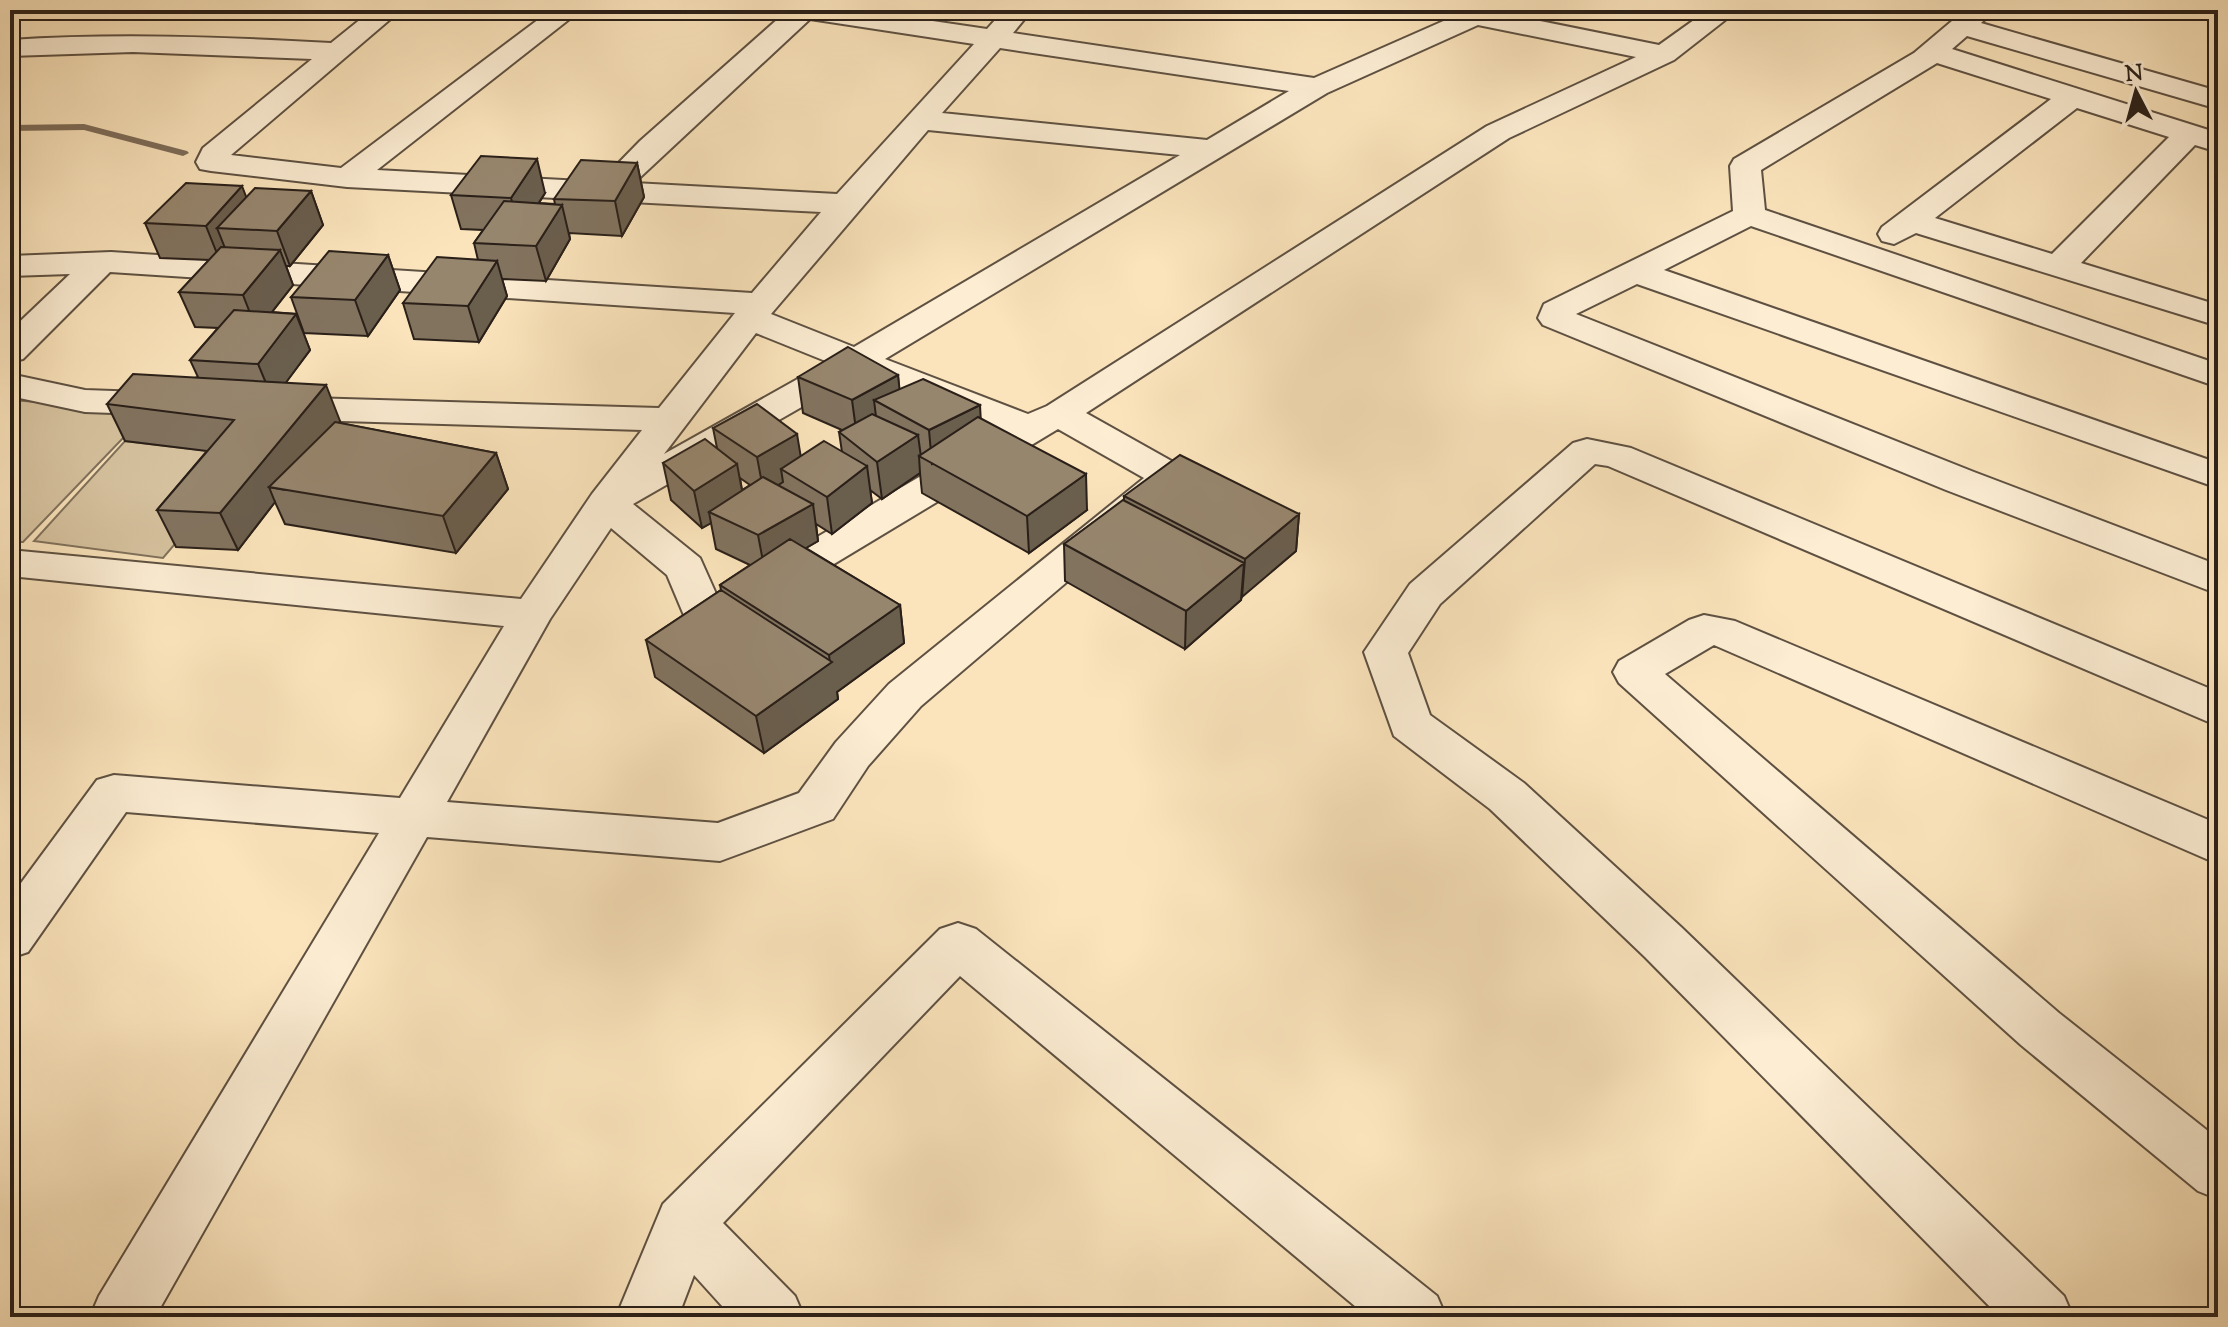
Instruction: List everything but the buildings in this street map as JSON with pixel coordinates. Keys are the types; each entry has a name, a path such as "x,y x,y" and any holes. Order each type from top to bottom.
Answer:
{"street":[{"path":"388,10 214,154 211,162 347,178 611,189 845,204"},
{"path":"347,178 568,10"},
{"path":"611,189 651,147 804,10 1317,87"},
{"path":"121,1317 532,614 606,503 754,311 845,204 1019,10"},
{"path":"1440,10 1486,13 1664,54"},
{"path":"606,503 685,568 706,622 1046,420 1498,132 1664,54 1725,10"},
{"path":"606,503 858,360 1208,149 1317,87 1486,13"},
{"path":"1749,215 1745,166 1932,52 1972,19 2218,100"},
{"path":"10,48 71,32 338,52"},
{"path":"1932,52 2204,138"},
{"path":"1867,255 2073,97"},
{"path":"921,120 1208,149"},
{"path":"2058,267 2204,138"},
{"path":"2218,376 1749,215 1556,311 1555,318 1915,464 2218,580"},
{"path":"1912,221 2218,316"},
{"path":"10,351 101,262"},
{"path":"10,266 101,262 754,311 858,360 1019,425 1046,420 1170,477 905,695 852,754 816,806 720,842 413,814 114,793 10,937"},
{"path":"1633,271 2218,476"},
{"path":"10,385 85,401 668,420"},
{"path":"2042,1317 1663,942 1518,806 1410,724 1386,652 1425,594 1587,451 1617,456 2218,710"},
{"path":"10,563 532,614"},
{"path":"2218,845 1720,631 1704,630 1635,672 2040,1029 2218,1173"},
{"path":"647,1317 684,1223 958,944 1415,1317"},
{"path":"684,1223 773,1317"}],"shaded area":[{"path":"10,400 150,410 23,542 10,542"},
{"path":"125,441 250,456 163,558 34,541"}],"waterway":[{"path":"10,128 84,127 183,153"}]}
